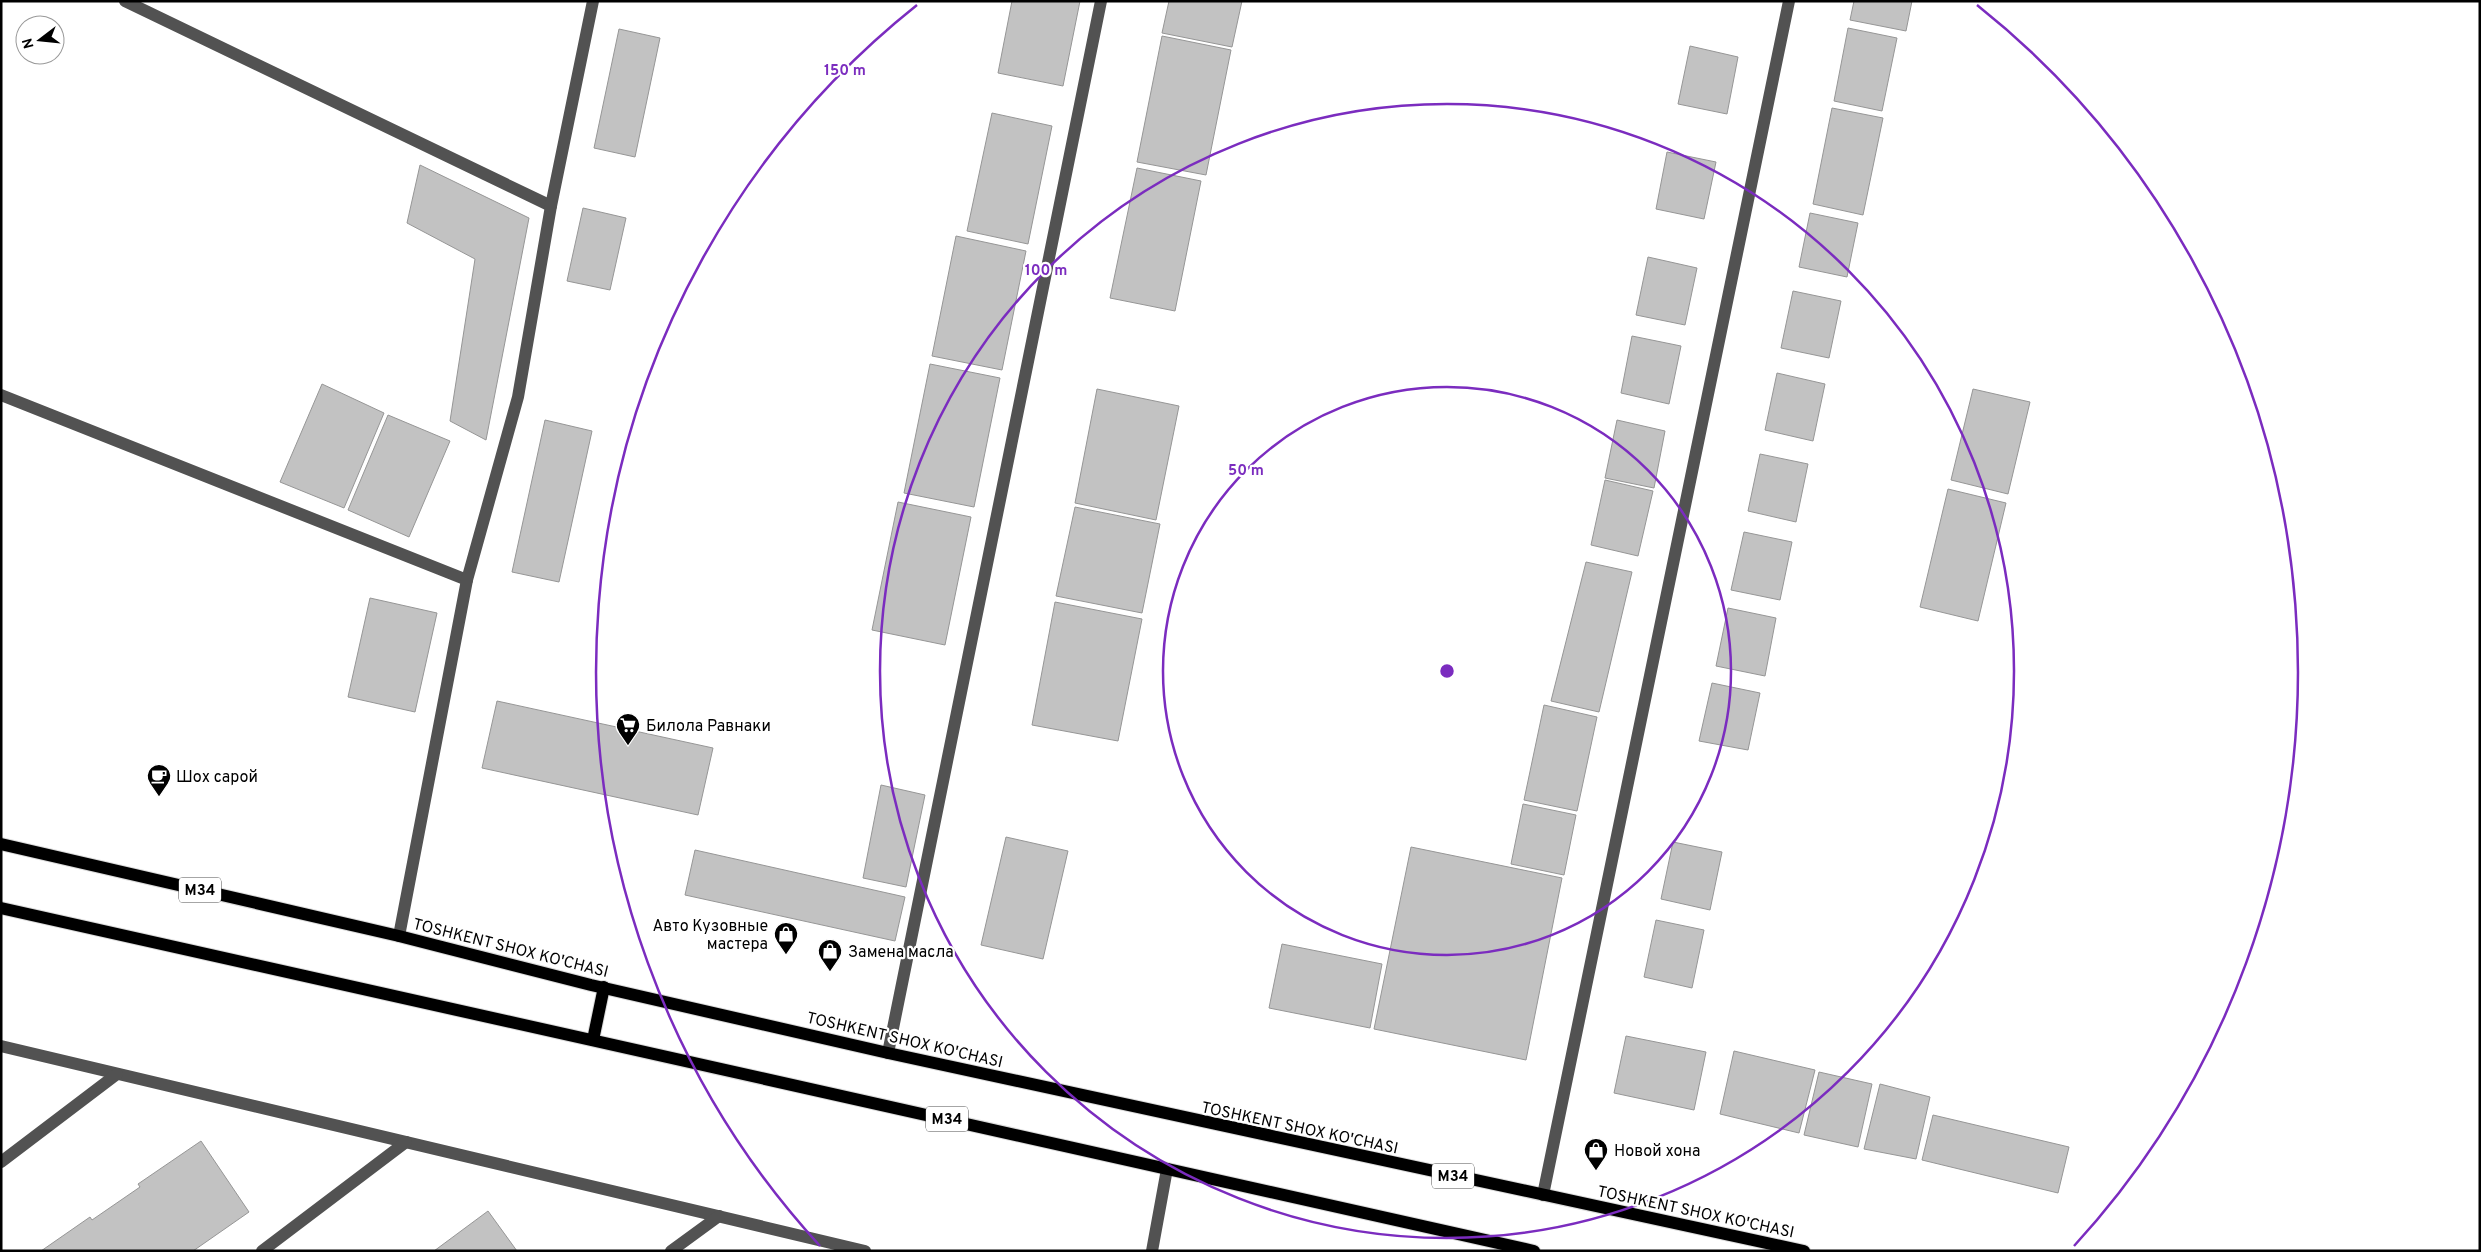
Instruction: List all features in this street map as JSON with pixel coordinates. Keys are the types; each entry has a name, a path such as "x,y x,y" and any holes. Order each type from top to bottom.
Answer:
{"main road":[{"name":"TOSHKENT SHOX KO'CHASI","path":"1,844 399,936 604,987 888,1053 1804,1251"},
{"name":"M34","path":"1,908 1531,1250"},
{"path":"593,1040 604,987"}],"street":[{"path":"125,1 551,206"},
{"path":"399,936 467,580 518,397 551,206 593,1"},
{"path":"888,1053 1101,1"},
{"path":"1543,1195 1789,1"},
{"path":"1,395 467,580"},
{"path":"1,1046 865,1251"},
{"path":"1,1162 117,1074"},
{"path":"262,1251 406,1142"},
{"path":"1152,1251 1167,1169"},
{"path":"671,1251 719,1216"}],"building":[{"path":"1012,1 1080,1 1063,86 998,73"},
{"path":"1169,1 1242,1 1232,47 1162,33"},
{"path":"1854,1 1912,1 1906,31 1850,20"},
{"path":"1848,28 1897,38 1882,111 1834,101"},
{"path":"619,29 660,38 635,157 594,148"},
{"path":"1162,36 1231,50 1206,175 1137,162"},
{"path":"1690,46 1738,57 1727,114 1678,104"},
{"path":"1832,108 1883,118 1863,215 1813,204"},
{"path":"992,113 1052,126 1028,244 967,231"},
{"path":"1667,152 1716,162 1704,219 1656,209"},
{"path":"420,165 529,218 486,440 450,421 475,259 407,223"},
{"path":"1137,168 1201,181 1175,311 1110,298"},
{"path":"583,208 626,218 610,290 567,281"},
{"path":"1810,213 1858,223 1847,277 1799,267"},
{"path":"956,236 1026,251 1002,370 932,356"},
{"path":"1648,257 1697,268 1685,325 1636,315"},
{"path":"1793,291 1841,301 1829,358 1781,348"},
{"path":"1632,336 1681,346 1669,404 1621,393"},
{"path":"930,364 1000,378 974,507 904,493"},
{"path":"1777,373 1825,384 1813,441 1765,430"},
{"path":"322,384 384,413 344,508 280,482"},
{"path":"1097,389 1179,406 1156,520 1075,503"},
{"path":"1973,389 2030,402 2008,494 1951,480"},
{"path":"388,415 450,441 409,537 348,510"},
{"path":"545,420 592,431 559,582 512,572"},
{"path":"1617,420 1665,431 1654,488 1605,478"},
{"path":"1760,454 1808,464 1796,522 1748,511"},
{"path":"1605,480 1653,491 1638,556 1591,545"},
{"path":"1948,489 2006,503 1978,621 1920,607"},
{"path":"898,502 971,517 945,645 872,630"},
{"path":"1075,507 1160,524 1142,613 1056,596"},
{"path":"1744,532 1792,542 1780,600 1731,590"},
{"path":"1586,562 1632,572 1599,712 1551,701"},
{"path":"370,598 437,613 415,712 348,697"},
{"path":"1055,602 1142,619 1118,741 1032,725"},
{"path":"1728,608 1776,618 1765,676 1716,666"},
{"path":"1712,683 1760,693 1748,750 1699,741"},
{"path":"497,701 713,748 698,815 482,768"},
{"path":"1544,705 1597,717 1577,811 1524,800"},
{"path":"881,785 925,795 906,887 863,878"},
{"path":"1523,804 1576,815 1564,875 1511,864"},
{"path":"1006,837 1068,851 1043,959 981,945"},
{"path":"1673,842 1722,852 1710,910 1661,899"},
{"path":"1411,847 1562,878 1526,1060 1374,1029"},
{"path":"695,850 905,897 895,941 685,895"},
{"path":"1656,920 1704,930 1692,988 1644,977"},
{"path":"1282,944 1382,964 1370,1028 1269,1008"},
{"path":"1626,1036 1706,1052 1694,1110 1614,1093"},
{"path":"1734,1051 1815,1070 1799,1133 1720,1114"},
{"path":"1819,1072 1872,1084 1858,1147 1804,1135"},
{"path":"1880,1084 1930,1097 1916,1159 1864,1149"},
{"path":"1933,1115 2069,1147 2058,1193 1922,1160"},
{"path":"201,1141 249,1212 193,1251 41,1251 90,1217 92,1220 140,1187 138,1184"},
{"path":"488,1211 517,1251 434,1251"}],"place":[{"name":"Билола Равнаки","path":"628,746"},
{"name":"Шох сарой","path":"159,797"},
{"name":"Авто Кузовные мастера","path":"786,955"},
{"name":"Замена масла","path":"830,972"},
{"name":"Новой хона","path":"1596,1171"}]}
